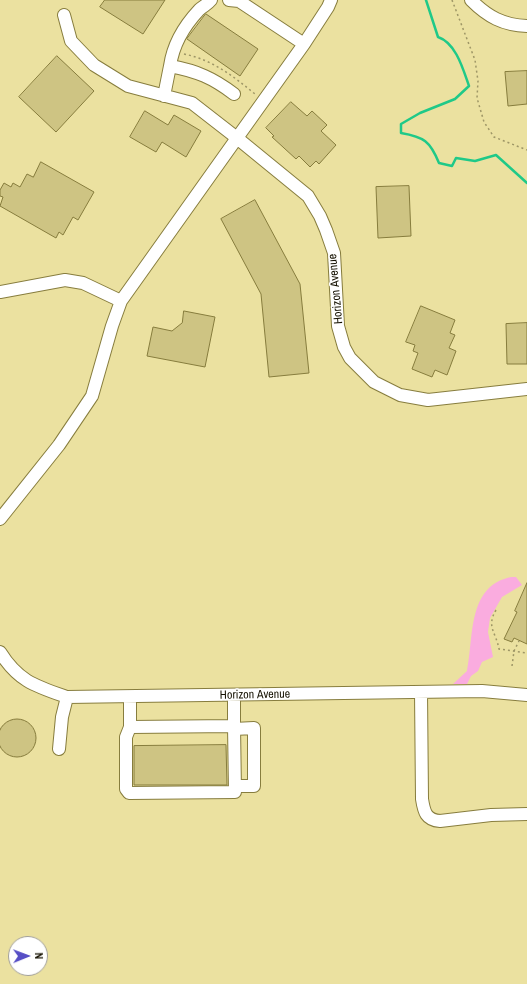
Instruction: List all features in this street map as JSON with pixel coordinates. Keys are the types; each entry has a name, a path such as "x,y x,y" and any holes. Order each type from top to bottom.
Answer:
{"street":[{"path":"164,96 172,51 181,34 200,10 211,0"},
{"path":"229,0 239,1 304,44"},
{"path":"0,519 59,445 92,396 112,326 121,301 304,44 331,0"},
{"path":"471,0 494,18 506,24 527,26"},
{"name":"Horizon Avenue","path":"64,15 71,41 94,65 128,86 192,103 308,196 320,216 334,254 338,326 341,337 350,358 374,382 400,395 428,400 527,389"},
{"path":"170,66 197,72 216,81 234,94"},
{"path":"0,292 65,280 83,283 121,301"},
{"name":"Horizon Avenue","path":"0,652 17,675 31,684 67,697 482,691 527,695"},
{"path":"421,692 422,799 424,811 428,818 433,821 440,821 491,815 527,814"},
{"path":"130,697 130,727 126,737 126,789 129,793 235,792 234,695"},
{"path":"58,749 62,717 67,697"},
{"path":"130,727 254,728 254,786 235,786"}],"path":[{"path":"452,0 475,60 478,81 477,98 484,122 494,137 527,150"},
{"path":"179,53 197,56 214,63 255,94"},
{"path":"496,610 491,620 491,625 499,648 527,653"},
{"path":"512,666 514,651 519,641"}],"shaded area":[{"path":"511,577 516,577 522,585 502,597 490,618 488,632 493,657 482,662 478,671 471,676 467,684 453,684 467,671 472,629 480,602 487,591 497,582"}],"building":[{"path":"105,0 165,0 143,34 100,7"},
{"path":"206,14 258,49 240,76 187,39"},
{"path":"57,56 94,91 56,132 19,97"},
{"path":"527,71 527,104 508,106 505,72"},
{"path":"291,102 307,116 312,111 327,125 321,131 336,145 319,164 316,161 310,167 299,156 296,159 272,137 274,136 266,128"},
{"path":"145,111 168,125 174,115 201,131 186,157 162,142 156,152 130,137"},
{"path":"41,162 94,192 78,220 73,217 63,235 59,232 56,238 0,206 3,197 0,196 0,190 4,183 11,187 13,183 20,187 27,174 33,177"},
{"path":"409,186 411,236 378,238 376,187"},
{"path":"255,200 300,284 309,373 269,377 261,294 221,219"},
{"path":"421,306 455,320 450,333 455,335 449,348 456,351 447,375 435,370 432,377 412,369 418,353 413,351 415,345 406,342"},
{"path":"184,311 215,317 205,367 147,356 153,327 172,331 182,323"},
{"path":"527,323 527,364 507,364 506,324"},
{"path":"527,583 527,644 514,638 512,642 504,639 517,612 515,611"},
{"path":"13,719 21,719 28,722 33,727 36,738 33,749 28,754 21,757 13,757 6,754 1,749 -2,742 -2,734 1,727 6,722"},
{"path":"226,745 227,785 134,785 134,746"}],"waterway":[{"path":"426,0 438,37 450,45 458,57 469,86 455,99 420,113 401,124 401,133 415,136 425,141 429,145 439,163 452,166 456,158 475,161 496,155 527,183"}]}
